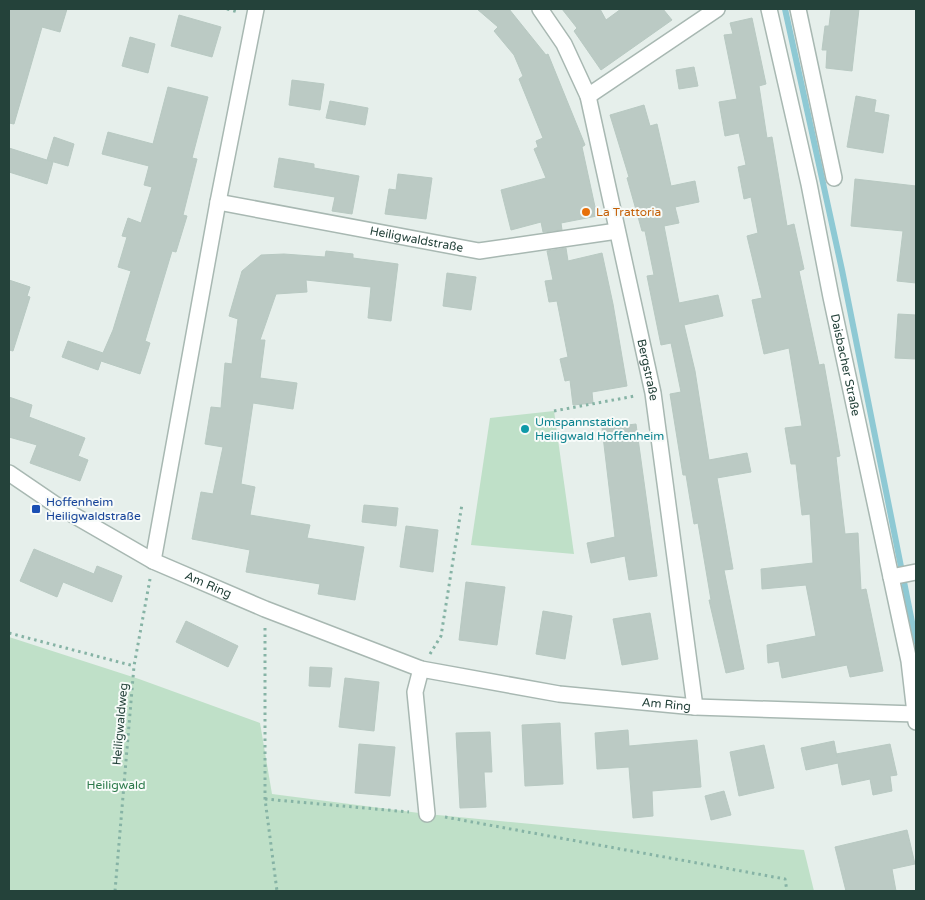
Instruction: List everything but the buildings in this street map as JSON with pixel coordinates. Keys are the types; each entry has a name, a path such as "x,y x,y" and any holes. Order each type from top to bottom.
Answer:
{"street":[{"path":"153,561 218,202 256,9"},
{"name":"Bergstraße","path":"540,9 564,44 588,96 653,393 695,707"},
{"path":"588,96 717,9"},
{"name":"Daisbacher Straße","path":"769,9 809,184 833,306 904,575 909,661 916,716"},
{"path":"798,9 834,178"},
{"name":"Heiligwaldstraße","path":"218,202 479,251 617,231"},
{"name":"Am Ring","path":"9,473 56,505 153,561 265,609 421,670 559,694 695,707 916,716"},
{"path":"421,670 415,692 427,814"}],"path":[{"path":"554,411 653,393"},
{"path":"421,670 440,636 462,504"},
{"name":"Heiligwaldweg","path":"115,891 134,666 153,561"},
{"path":"265,609 265,799 277,891"},
{"path":"9,633 134,666"},
{"path":"265,799 427,814 785,879 787,891"}],"green space":[{"path":"554,411 574,554 471,545 490,418"},
{"name":"Heiligwald","path":"9,637 139,679 260,723 272,794 427,814 804,850 814,891 9,891"}],"waterway":[{"path":"785,9 842,270 916,642"}],"place":[{"name":"La Trattoria","path":"586,212"},
{"name":"Umspannstation Heiligwald Hoffenheim","path":"525,429"},
{"name":"Hoffenheim Heiligwaldstraße","path":"36,509"}]}
